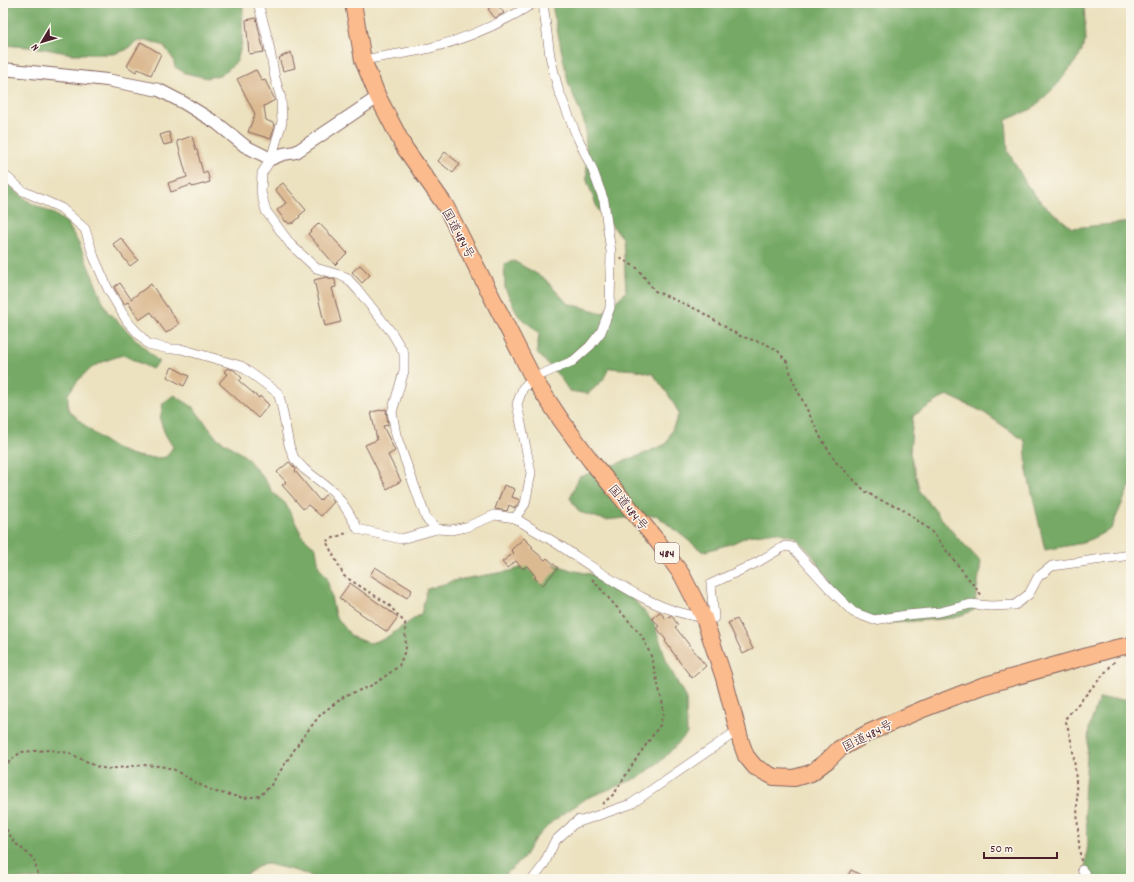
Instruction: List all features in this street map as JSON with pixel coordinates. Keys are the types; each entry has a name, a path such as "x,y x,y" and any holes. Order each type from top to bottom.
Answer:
{"highway":[{"name":"国道484号","path":"353,3 363,60 378,97 404,147 445,204 533,378 561,420 591,460 667,554 682,575 704,618 724,678 737,731 746,756 755,767 774,777 794,778 811,773 839,749 870,732 923,709 982,686 1130,645"}],"street":[{"path":"258,3 281,98 282,122 271,159 262,173 261,192 266,211 291,245 316,268 346,277 392,332 404,353 404,371 392,412 396,435 426,518 437,529"},
{"path":"363,60 429,48 462,39 518,13 534,3"},
{"path":"515,518 524,504 531,473 517,404 523,388 533,378 573,360 590,346 601,332 610,308 611,252 604,201 592,168 576,134 558,89 550,56 543,3"},
{"path":"3,69 107,80 159,90 184,102 218,124 245,146 271,159 283,154 296,152 378,97"},
{"path":"3,174 24,191 61,208 85,229 94,257 108,288 127,321 148,344 169,349 182,349 241,366 278,394 289,445 294,458 334,492 358,529 401,539 437,529 451,530 495,515 515,518 640,596 672,611 704,618 714,618 711,584 758,562 785,546 792,547 853,612 874,620 940,612 971,604 990,606 1015,605 1029,594 1038,576 1052,566 1131,555"},
{"path":"573,824 631,804 737,731"},
{"path":"534,879 543,866 555,841 588,812"},
{"path":"1082,870 1089,879"}],"path":[{"path":"611,252 637,268 655,291 698,310 740,336 766,344 778,351 787,362 793,381 821,438 836,462 866,492 869,492 873,497 901,508 931,531 990,606"},
{"path":"3,767 21,752 49,750 69,754 98,767 108,769 143,765 160,766 173,769 198,784 216,792 244,798 260,796 270,785 302,738 321,714 346,695 376,683 400,666 406,648 405,623 388,604 344,576 326,541 358,529"},
{"path":"587,574 642,636 651,656 663,706 660,725 614,794 598,807 588,812"},
{"path":"1082,870 1078,842 1075,759 1070,732 1065,719 1130,645"},
{"path":"3,824 14,842 34,859 39,879"}],"green space":[{"path":"3,3 242,3 242,43 237,61 223,74 207,78 185,73 175,67 173,59 164,46 150,41 138,41 126,50 113,54 72,54 40,48 3,45"},
{"path":"553,3 1084,3 1086,40 1079,57 1056,86 1032,109 1006,120 1008,151 1028,187 1043,204 1072,228 1131,222 1131,487 1128,490 1111,529 1083,543 1045,550 1027,471 1025,441 983,412 947,395 913,416 910,453 920,492 956,536 981,562 974,610 954,618 890,623 870,619 846,606 831,589 813,556 795,537 776,532 748,536 733,543 703,552 656,515 605,520 579,512 570,498 579,477 638,456 666,444 679,413 668,394 653,374 637,370 609,368 603,380 588,394 569,391 560,377 537,353 539,333 518,315 505,288 504,264 514,261 544,278 567,303 603,313 626,292 623,238 598,210 587,181 585,124 568,82 553,10"},
{"path":"3,180 31,203 54,214 67,223 79,244 107,311 159,362 152,369 123,355 104,361 85,373 68,394 68,409 100,438 124,452 137,456 151,458 166,457 173,447 165,434 160,420 163,403 174,395 193,407 216,437 245,456 266,481 273,493 285,503 303,537 316,548 319,567 327,578 335,615 352,637 370,643 384,639 421,614 427,589 457,580 510,571 542,561 571,570 600,576 628,593 654,623 667,662 686,699 687,734 663,759 640,777 587,798 553,821 534,840 523,859 500,879 316,879 300,872 264,863 239,879 3,879"},
{"path":"1099,699 1131,699 1131,879 1084,879 1088,842 1084,797 1089,728"}],"building":[{"path":"496,3 504,13 495,18 488,9"},
{"path":"256,18 264,52 249,54 246,20"},
{"path":"141,42 161,54 151,75 138,69 136,72 127,66"},
{"path":"291,52 295,68 283,71 279,58"},
{"path":"256,70 262,81 265,80 275,100 264,106 266,120 275,124 271,139 248,132 255,114 237,79"},
{"path":"169,132 172,143 164,145 160,135"},
{"path":"192,136 203,173 207,171 210,182 192,187 191,185 171,192 168,183 187,177 177,141"},
{"path":"445,152 460,164 453,173 438,161"},
{"path":"283,183 306,210 292,224 292,222 289,224 287,221 286,222 277,210 286,203 275,189"},
{"path":"319,223 347,253 335,265 308,234"},
{"path":"121,238 138,260 130,266 113,244"},
{"path":"360,265 370,275 362,283 352,272"},
{"path":"326,277 335,280 336,287 332,288 341,322 325,326 314,280"},
{"path":"120,283 131,299 151,284 179,324 166,333 151,312 139,320 128,302 124,304 114,287"},
{"path":"172,367 189,376 184,386 167,377"},
{"path":"227,368 234,370 242,378 239,381 259,398 260,396 269,405 258,418 219,383 227,374 224,372"},
{"path":"386,409 388,425 383,426 395,451 388,455 401,481 387,489 365,445 377,440 371,412"},
{"path":"289,462 320,501 325,495 334,502 321,516 308,505 303,509 282,485 286,482 277,472"},
{"path":"504,485 515,489 512,497 520,500 515,508 509,505 507,511 495,509"},
{"path":"524,538 533,547 531,548 545,560 547,558 558,568 543,585 534,578 536,577 527,566 523,569 516,561 507,568 502,562 514,553 511,550"},
{"path":"375,567 412,590 407,598 370,575"},
{"path":"350,583 398,617 387,632 339,598"},
{"path":"660,612 666,619 672,616 678,625 675,627 706,666 692,678 665,641 666,640 657,628 659,626 652,618"},
{"path":"737,619 753,649 743,654 728,623"},
{"path":"851,870 869,879 846,879"}]}
